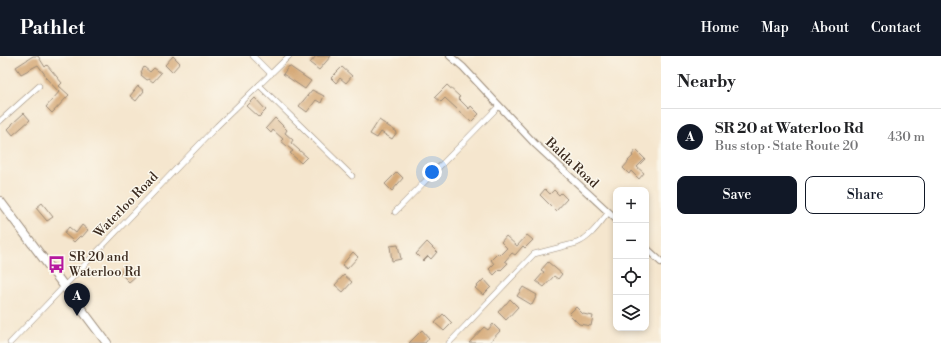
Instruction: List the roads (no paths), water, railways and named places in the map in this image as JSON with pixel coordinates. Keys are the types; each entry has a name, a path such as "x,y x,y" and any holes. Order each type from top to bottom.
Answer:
{"main road":[{"path":"0,201 107,343"}],"street":[{"path":"253,56 271,74"},
{"name":"Waterloo Road","path":"10,343 217,126 289,56"},
{"name":"Balda Road","path":"450,56 463,67 535,144 613,216"},
{"path":"259,85 352,176"},
{"path":"0,121 39,86"},
{"path":"395,212 499,106"},
{"path":"449,343 534,254 577,243 583,240 593,231 609,212"},
{"path":"649,251 661,262"}],"place":[{"name":"SR 20 and Waterloo Rd","path":"56,264"},
{"name":"SR 20 at Waterloo Rd","path":"77,316"}]}
